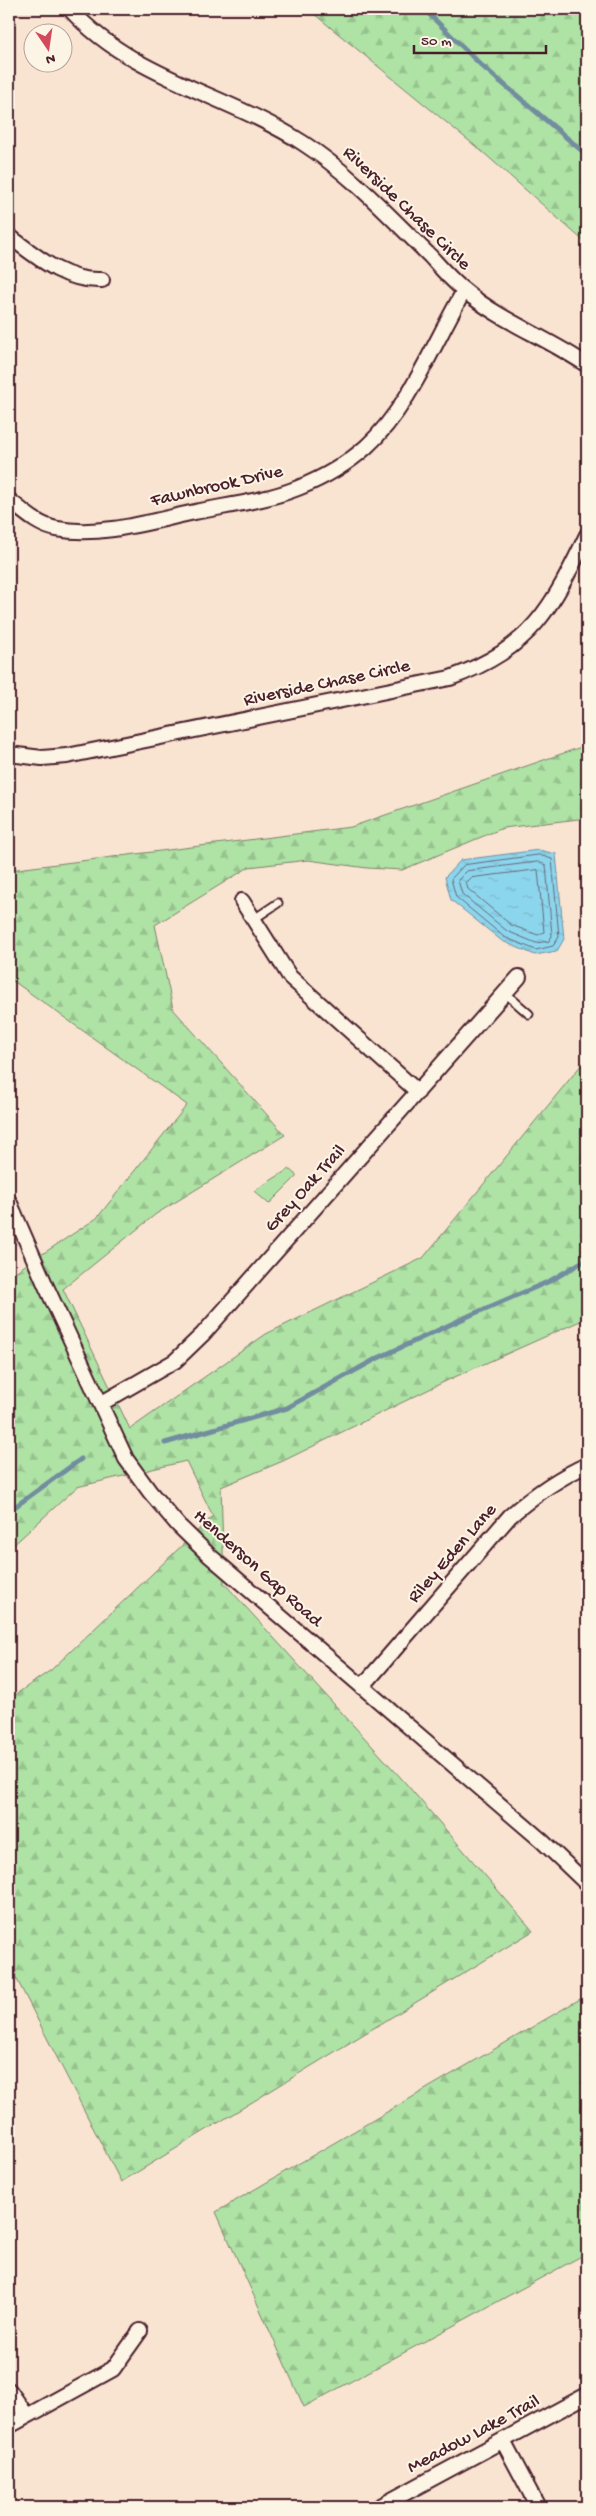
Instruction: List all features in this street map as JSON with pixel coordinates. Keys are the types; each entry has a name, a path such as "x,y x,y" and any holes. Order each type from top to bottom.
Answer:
{"street":[{"name":"Riverside Chase Circle","path":"70,9 104,42 130,59 282,131 322,156 358,186 464,291 498,314 587,365"},
{"path":"9,236 49,266 76,278 88,281 102,280"},
{"name":"Fawnbrook Drive","path":"9,500 37,522 54,529 72,532 119,528 259,500 316,480 349,461 366,447 393,417 464,291"},
{"name":"Riverside Chase Circle","path":"9,754 42,758 67,756 450,678 474,669 518,642 540,620 562,586 587,535"},
{"path":"242,901 290,977 418,1092"},
{"name":"Grey Oak Trail","path":"102,1403 175,1361 203,1334 519,978"},
{"name":"Henderson Gap Road","path":"9,1201 44,1284 102,1403 126,1459 150,1492 178,1525 210,1556 542,1841 587,1884"},
{"name":"Riley Eden Lane","path":"362,1687 510,1516 535,1494 566,1474 587,1464"},
{"path":"9,2426 113,2369 140,2331"},
{"path":"9,2390 27,2416"},
{"name":"Meadow Lake Trail","path":"379,2507 587,2395"},
{"path":"503,2441 538,2507"}],"lane":[{"path":"254,919 278,903"},
{"path":"505,993 529,1014"}],"green space":[{"path":"308,9 587,9 587,244 485,154"},
{"path":"587,745 587,818 503,828 402,870 367,868 308,860 249,867 155,925 173,1009 285,1135 156,1214 63,1289 130,1429 266,1334 423,1258 587,1058 587,1318 448,1380 283,1461 221,1487 224,1583 402,1779 533,1931 121,2182 9,1964 9,1699 51,1670 213,1516 186,1461 77,1487 9,1549 9,1276 97,1218 187,1105 9,978 9,870 351,827"},
{"path":"289,1169 297,1176 269,1204 254,1191"},
{"path":"587,1995 587,2253 304,2407 216,2212"}],"water":[{"path":"539,850 556,854 564,939 557,951 535,955 502,941 451,900 445,877 461,860"}],"waterway":[{"path":"424,9 481,65 587,155"},
{"path":"165,1443 287,1408 376,1359 550,1281 587,1259"},
{"path":"9,1511 81,1459"}]}
